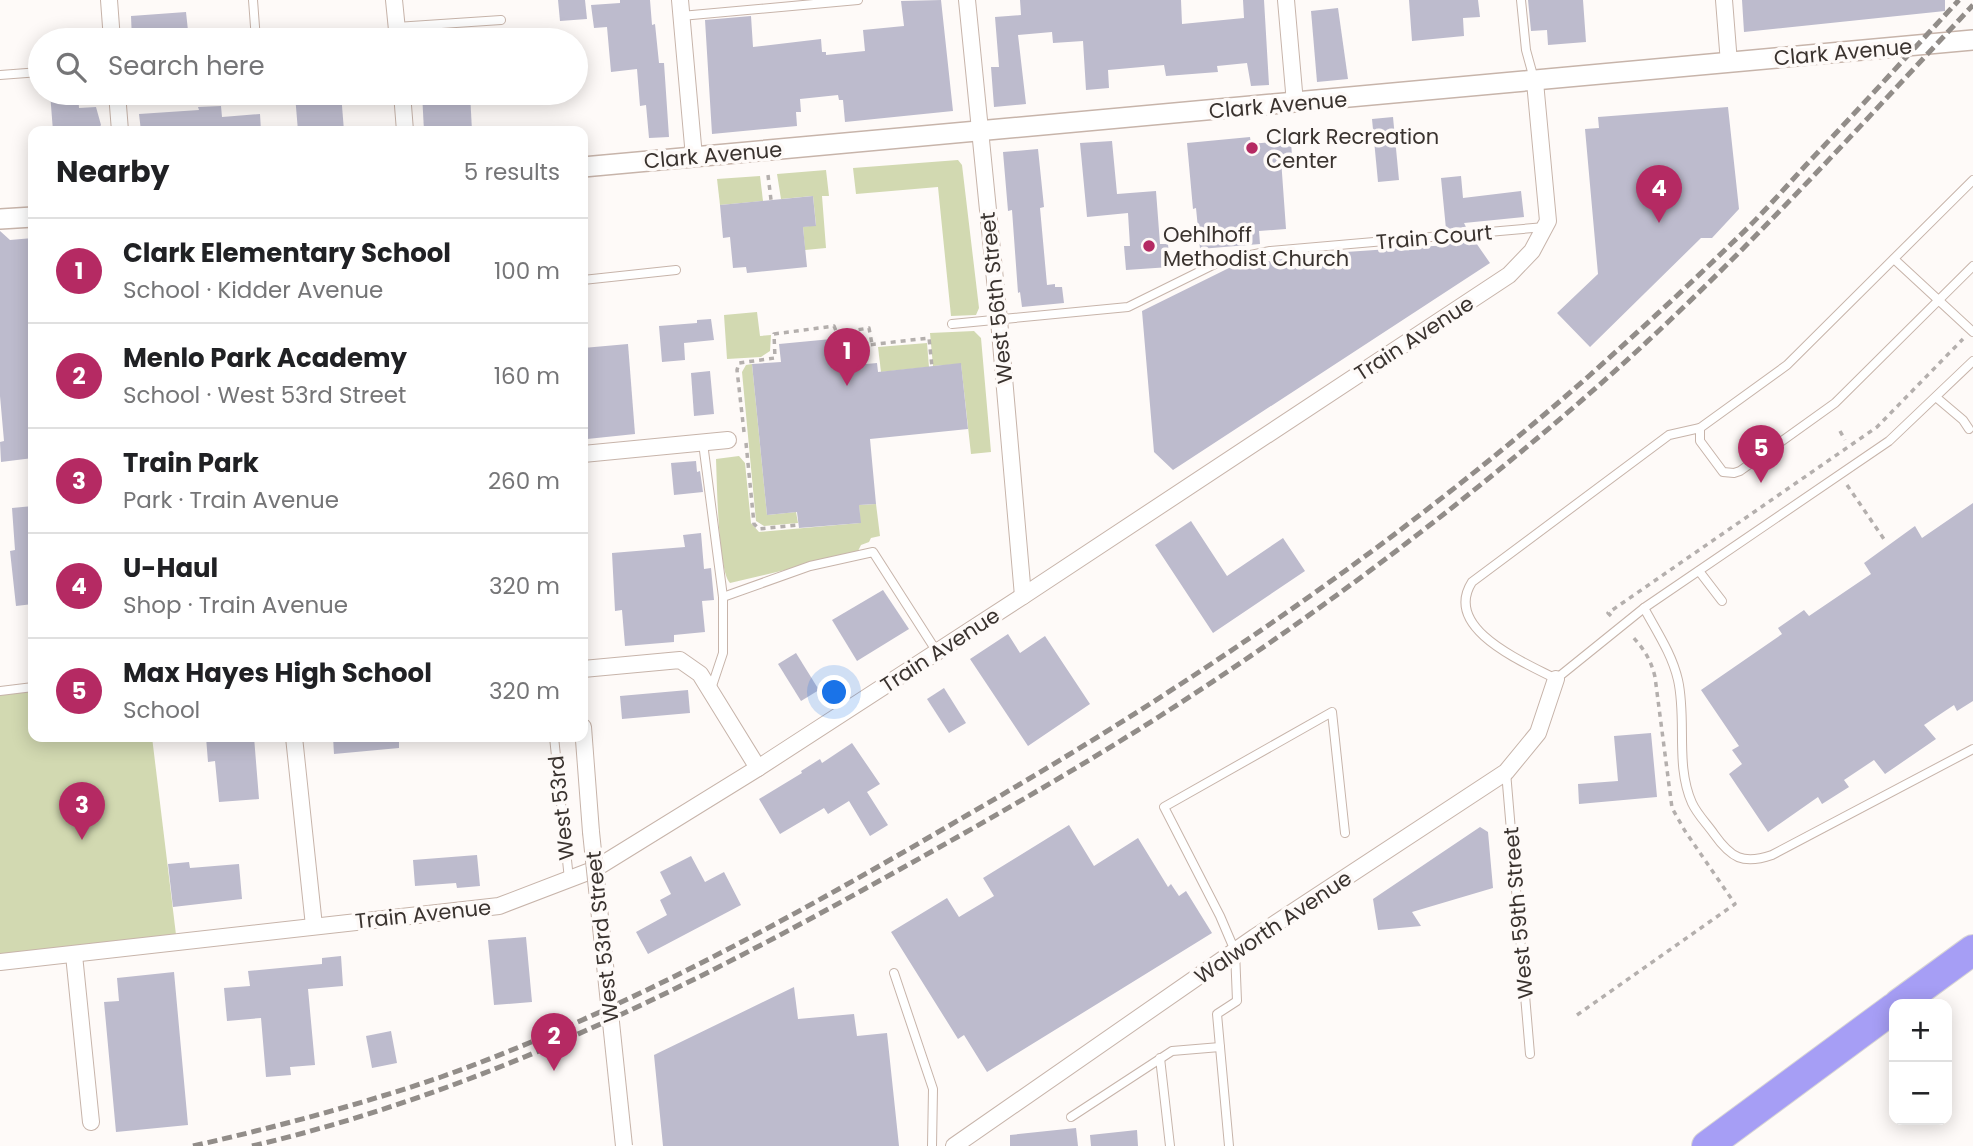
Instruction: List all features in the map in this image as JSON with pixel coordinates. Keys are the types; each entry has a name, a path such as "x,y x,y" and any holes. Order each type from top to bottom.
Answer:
{"highway":[{"path":"1906,999 1973,950"},
{"path":"1707,1146 1889,1012"}],"street":[{"path":"109,0 111,28"},
{"path":"394,0 396,28"},
{"name":"West 56th Street","path":"967,0 1023,596"},
{"path":"1286,0 1294,103"},
{"path":"1724,0 1729,64"},
{"path":"681,8 694,157"},
{"name":"Clark Avenue","path":"588,167 1973,40"},
{"path":"1535,82 1548,221 1545,227"},
{"path":"118,105 120,126"},
{"path":"403,105 405,126"},
{"path":"0,219 28,217"},
{"name":"Train Avenue","path":"0,962 74,956 499,906 593,870 758,768 937,652 1509,275 1532,251 1545,227"},
{"path":"588,454 728,440"},
{"path":"588,669 680,660 700,674 758,768"},
{"name":"Walworth Avenue","path":"954,1146 1235,951 1506,772 1538,733 1556,679"},
{"path":"295,742 314,926"},
{"name":"West 53rd Street","path":"584,742 624,1146"},
{"path":"74,956 91,1122"}],"lane":[{"path":"253,0 255,28"},
{"path":"681,8 858,0"},
{"path":"1521,0 1526,50 1535,82"},
{"path":"442,28 501,20"},
{"path":"0,75 28,73"},
{"path":"1973,180 1787,365 1700,428 1669,435 1472,582 1466,592 1467,614 1476,628 1501,650 1556,679 1644,608 1889,441 1973,361"},
{"name":"Train Court","path":"952,324 1128,307 1221,261 1270,251 1545,227"},
{"path":"1894,259 1973,332"},
{"path":"1700,428 1700,441 1723,472 1740,471 1835,403 1973,266"},
{"path":"588,279 676,270"},
{"path":"1937,398 1963,420 1969,429"},
{"path":"703,443 723,597 723,653 710,691"},
{"path":"723,597 810,566 873,552 937,652"},
{"path":"1699,570 1722,601"},
{"path":"1644,608 1673,659 1679,685 1684,769 1692,803 1731,855 1744,860 1758,860 1772,855 1973,749"},
{"path":"0,691 28,688"},
{"path":"1230,1146 1217,1014 1237,1001 1235,951 1164,807 1332,712 1345,833"},
{"name":"West 53rd","path":"555,742 569,879"},
{"name":"West 59th Street","path":"1506,772 1530,1054"},
{"path":"894,973 933,1089 932,1146"},
{"path":"1070,1117 1172,1051 1220,1047"},
{"path":"1160,1058 1170,1146"}],"path":[{"path":"768,175 771,200"},
{"path":"798,525 759,529 754,524 737,370 739,363 775,358 778,355 774,334 834,326 836,333 869,328 872,344"},
{"path":"861,364 859,346 929,338 932,367"},
{"path":"1608,613 1868,433 1951,352"},
{"path":"1839,431 1845,440"},
{"path":"1846,484 1886,542"},
{"path":"1577,1015 1735,904 1672,808 1653,669 1642,647 1629,634"}],"green space":[{"path":"958,160 962,165 979,308 976,315 951,316 938,187 856,194 853,168"},
{"path":"826,170 829,196 822,196 826,248 805,250 803,227 816,225 813,196 781,199 777,174"},
{"path":"760,176 763,201 720,205 717,179"},
{"path":"757,312 760,336 771,335 770,351 761,357 727,359 724,315"},
{"path":"974,331 981,338 991,452 971,454 961,364 933,366 930,333"},
{"path":"927,343 929,367 881,372 878,347"},
{"path":"752,364 767,515 796,512 798,523 764,526 756,521 742,372 746,365"},
{"path":"739,456 745,463 751,523 759,532 860,523 859,505 876,504 880,536 861,545 857,553 730,583 723,562 716,459"},
{"path":"28,688 28,742 153,742 177,943 0,962 0,691"}],"building":[{"path":"558,0 585,0 587,19 560,21"},
{"path":"620,0 650,0 659,63 664,63 669,137 649,138 646,105 640,106 637,69 611,72 607,27 594,28 591,5 620,3"},
{"path":"941,0 953,111 845,122 843,100 839,100 838,95 800,99 801,112 796,112 797,126 712,134 705,20 751,16 753,47 821,39 822,52 826,52 826,55 865,51 863,30 904,26 901,1"},
{"path":"1020,0 1181,0 1182,24 1244,18 1243,0 1264,0 1269,85 1251,86 1247,63 1217,66 1218,72 1166,76 1164,65 1108,70 1109,88 1086,90 1083,41 1053,43 1052,32 1018,35 1026,104 994,107 991,67 999,67 995,17 1021,15"},
{"path":"1409,0 1478,0 1480,17 1463,18 1464,36 1412,41"},
{"path":"1528,0 1583,0 1586,42 1548,45 1547,30 1531,31"},
{"path":"1742,0 1945,0 1945,11 1744,32"},
{"path":"1338,8 1348,79 1317,82 1311,11"},
{"path":"186,12 188,28 132,28 131,16"},
{"path":"51,105 96,107 101,125 100,126 53,126"},
{"path":"296,105 342,105 344,126 298,126"},
{"path":"423,105 471,105 472,126 424,126"},
{"path":"221,106 222,117 260,114 261,126 140,126 139,114 199,110 198,107"},
{"path":"1728,107 1739,209 1712,238 1701,238 1590,347 1557,313 1598,274 1585,129 1599,128 1598,117"},
{"path":"1393,117 1399,180 1378,182 1372,119"},
{"path":"1250,137 1251,144 1291,140 1292,157 1281,159 1286,229 1259,231 1260,244 1200,249 1187,143"},
{"path":"1112,141 1117,194 1156,191 1160,244 1168,244 1170,267 1126,270 1124,246 1130,246 1128,213 1087,217 1080,143"},
{"path":"1038,149 1044,207 1040,208 1047,285 1062,287 1064,303 1022,307 1020,292 1018,293 1012,210 1008,211 1003,152"},
{"path":"1461,176 1463,198 1521,191 1524,217 1464,223 1466,227 1446,229 1441,178"},
{"path":"813,196 816,226 803,227 807,267 747,273 746,267 733,268 730,237 723,238 720,205"},
{"path":"0,231 10,240 28,238 28,459 1,462 0,442 4,441 0,396"},
{"path":"1474,240 1490,263 1173,470 1154,452 1142,311 1235,265 1302,255 1448,245 1447,242"},
{"path":"711,319 714,340 684,343 685,360 662,362 659,326"},
{"path":"842,338 844,366 877,363 878,372 961,363 968,429 870,439 876,504 859,505 861,523 799,528 797,512 767,515 752,364 781,362 779,344"},
{"path":"628,344 635,434 588,439 588,348"},
{"path":"710,371 714,414 694,416 691,373"},
{"path":"696,461 703,492 674,495 671,463"},
{"path":"1973,503 1973,701 1957,711 1954,705 1924,725 1936,739 1885,774 1874,760 1844,780 1849,787 1822,804 1818,797 1768,832 1729,774 1742,764 1732,750 1739,746 1701,690 1782,634 1778,628 1804,610 1809,616 1871,574 1864,563 1915,526 1922,538"},
{"path":"28,506 28,605 16,606 10,551 15,550 12,508"},
{"path":"1191,521 1227,576 1283,538 1305,571 1213,633 1155,545"},
{"path":"701,533 704,569 711,568 714,600 702,601 705,632 674,635 674,642 625,646 622,610 615,611 612,553 685,547 683,535"},
{"path":"883,590 909,629 857,661 832,620"},
{"path":"1008,634 1020,653 1045,636 1090,704 1028,746 970,659"},
{"path":"796,653 819,690 801,701 778,664"},
{"path":"944,688 966,723 949,733 927,699"},
{"path":"688,690 690,713 622,719 620,696"},
{"path":"1651,733 1657,797 1579,804 1578,784 1618,781 1614,736"},
{"path":"206,742 254,742 259,799 219,802 215,761 208,762"},
{"path":"333,742 399,742 399,748 334,754"},
{"path":"852,743 880,784 867,792 888,825 870,836 849,801 828,814 824,808 780,834 759,799 820,759 822,763"},
{"path":"1069,825 1094,866 1138,838 1168,887 1171,884 1179,896 1186,891 1212,933 987,1072 964,1035 958,1039 891,932 947,898 959,917 994,896 983,878"},
{"path":"1480,827 1488,832 1493,888 1412,912 1421,926 1378,930 1373,899"},
{"path":"477,855 480,886 457,888 456,883 415,886 413,860"},
{"path":"691,856 705,882 724,872 741,905 648,954 636,932 667,915 660,900 671,894 660,872"},
{"path":"189,862 190,868 239,864 242,899 173,907 168,864"},
{"path":"526,937 532,1002 494,1005 488,940"},
{"path":"341,956 343,986 308,989 315,1065 290,1067 291,1075 266,1077 261,1018 227,1021 224,988 250,986 248,971 322,964 322,958"},
{"path":"174,972 188,1125 116,1132 104,1002 119,1001 117,978"},
{"path":"794,987 798,1019 854,1014 857,1036 887,1033 899,1146 663,1146 654,1055"},
{"path":"391,1031 397,1063 372,1068 366,1036"},
{"path":"1076,1128 1078,1146 1010,1146 1010,1135"},
{"path":"1137,1130 1138,1146 1091,1146 1090,1135"}],"railway":[{"path":"193,1146 317,1115 410,1087 510,1051 578,1022 711,958 841,888 1051,766 1131,716 1211,664 1368,554 1518,437 1590,375 1751,224 1959,0"},
{"path":"252,1146 411,1100 565,1040 640,1006 788,931 937,849 1087,762 1217,679 1385,560 1597,387 1743,249 1973,5"}],"place":[{"name":"Clark Recreation Center","path":"1252,148"},
{"name":"U-Haul","path":"1659,223"},
{"name":"Oehlhoff Methodist Church","path":"1149,246"},
{"name":"Clark Elementary School","path":"847,386"},
{"name":"Max Hayes High School","path":"1761,483"},
{"name":"Train Park","path":"82,840"},
{"name":"Menlo Park Academy","path":"554,1071"}]}
